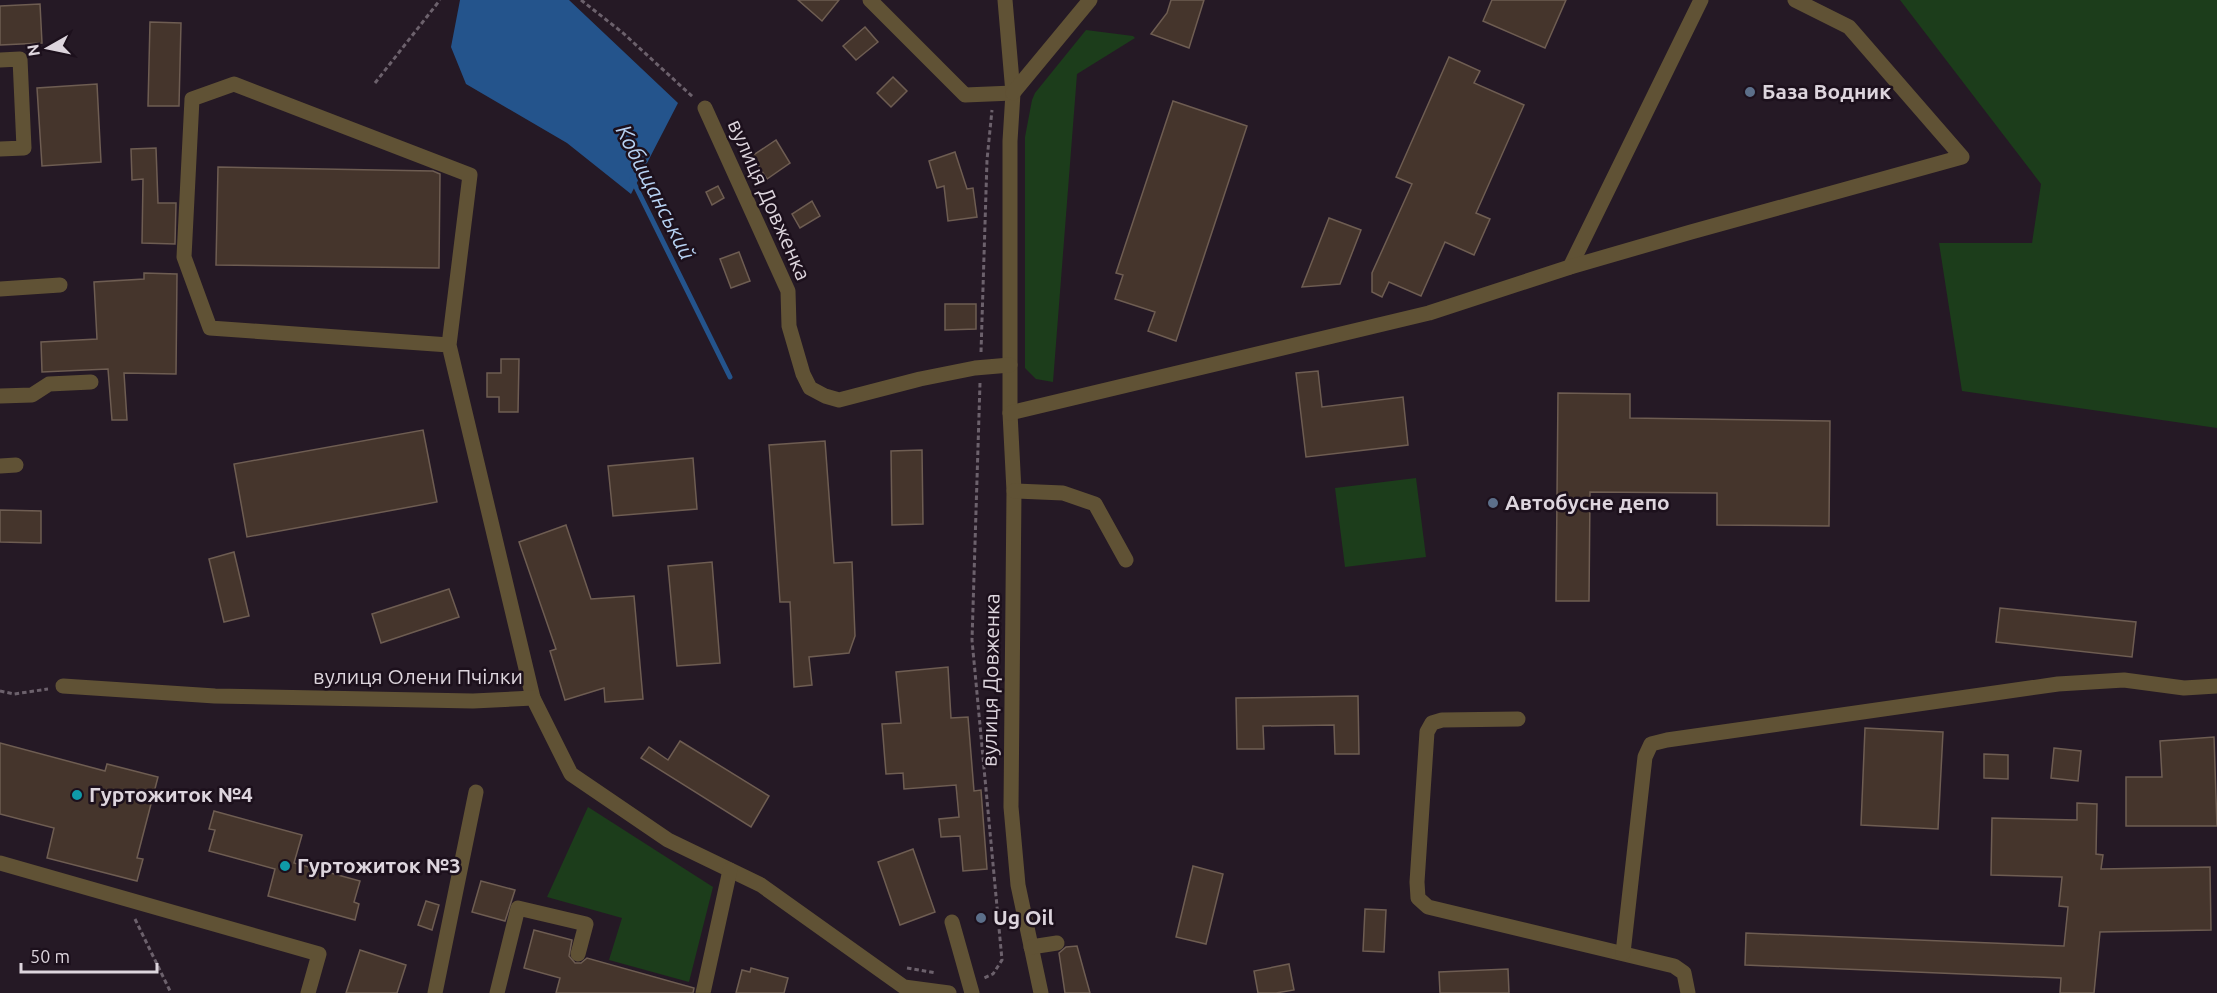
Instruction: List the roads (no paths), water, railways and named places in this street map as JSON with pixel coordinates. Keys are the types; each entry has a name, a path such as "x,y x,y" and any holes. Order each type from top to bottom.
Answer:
{"street":[{"path":"870,0 965,95 1012,93 1090,0"},
{"name":"вулиця Довженка","path":"1005,0 1012,93 1010,413 1014,491 1011,807 1018,885 1041,993"},
{"path":"1570,267 1701,0"},
{"path":"1010,413 1429,313 1570,267 1962,157 1849,27 1795,0"},
{"path":"0,60 20,59 24,148 0,149"},
{"path":"449,345 210,328 184,257 192,99 234,84 470,175 449,345 533,698"},
{"name":"вулиця Довженка","path":"705,108 788,291 789,326 799,363 810,388 839,400 920,379 1010,365"},
{"path":"0,289 60,285"},
{"path":"0,396 32,395 49,384 91,382"},
{"path":"0,466 16,465"},
{"path":"1014,491 1063,493 1095,504 1126,560"},
{"path":"1623,953 1644,757 1651,744 2058,684 2124,680 2184,688 2217,686"},
{"name":"вулиця Олени Пчілки","path":"63,686 215,696 473,701 533,698 571,774 668,840 761,885 904,987 949,993"},
{"path":"1518,719 1442,720 1432,723 1427,732 1417,882 1418,898 1428,907 1674,966 1684,973 1688,993"},
{"path":"435,993 476,792"},
{"path":"0,863 318,954 308,993"},
{"path":"702,993 730,870"},
{"path":"497,993 518,908 586,924 578,954"},
{"path":"952,922 972,993"},
{"path":"1031,947 1057,943"}],"water":[{"path":"460,0 569,0 678,103 631,194 567,143 466,84 451,47"}],"waterway":[{"name":"Кобищанський","path":"632,179 730,377"}],"place":[{"name":"База Водник","path":"1750,92"},
{"name":"Автобусне депо","path":"1493,503"},
{"name":"Гуртожиток №4","path":"77,795"},
{"name":"Гуртожиток №3","path":"285,866"},
{"name":"Ug Oil","path":"981,918"}]}
